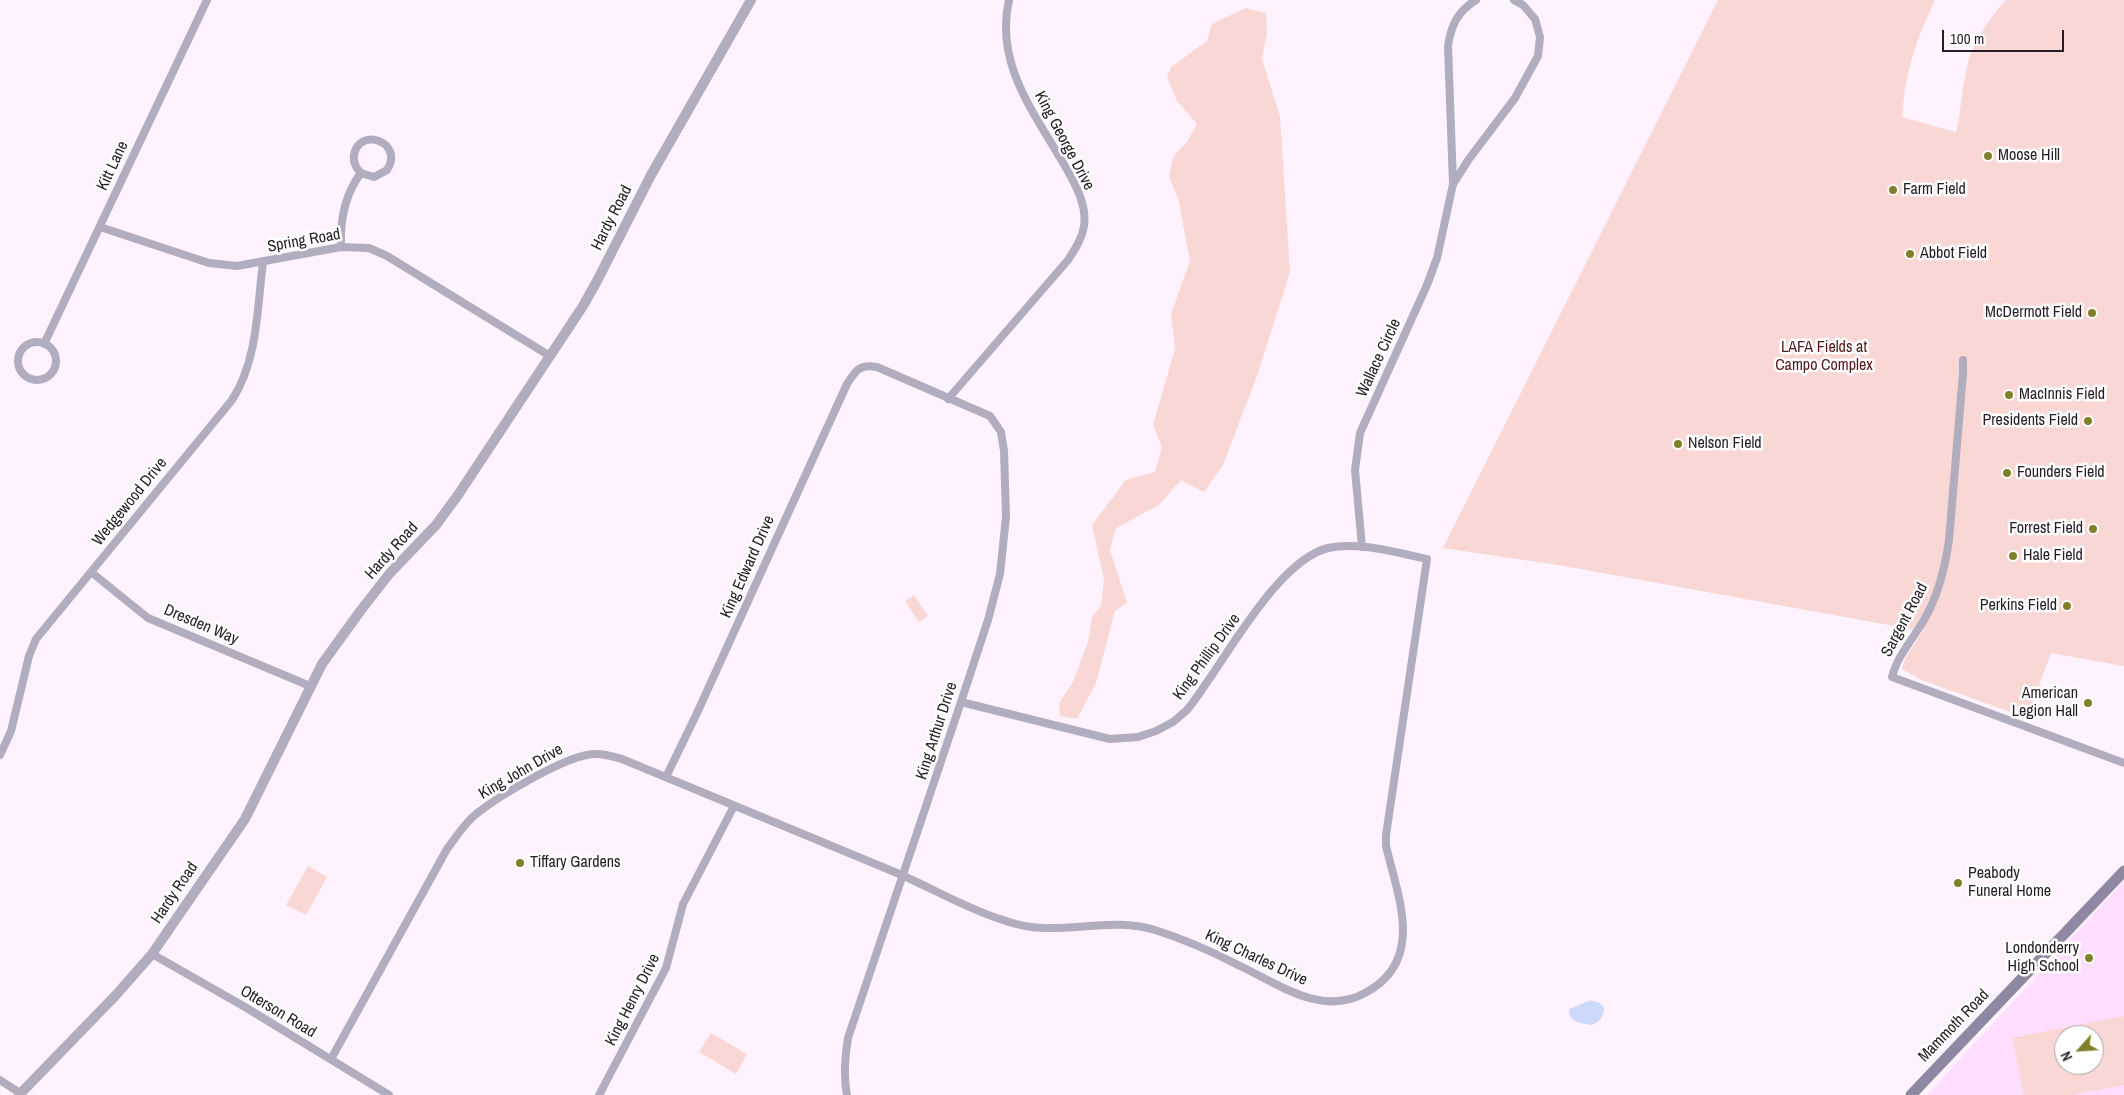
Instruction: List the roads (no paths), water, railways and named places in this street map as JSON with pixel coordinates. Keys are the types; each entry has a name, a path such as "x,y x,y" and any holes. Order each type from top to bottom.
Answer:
{"main road":[{"name":"Mammoth Road","path":"1911,1095 2124,871"}],"street":[{"name":"Kitt Lane","path":"44,344 207,0"},
{"name":"Hardy Road","path":"20,1094 116,995 152,954 244,819 322,664 390,573 436,525 458,495 597,281 651,175 751,0"},
{"name":"King George Drive","path":"948,398 1068,260 1078,244 1084,226 1081,198 1030,106 1011,66 1005,38 1005,16 1009,0"},
{"name":"Wallace Circle","path":"1362,547 1355,470 1360,433 1427,285 1437,258 1453,184 1448,46 1456,18 1462,10 1476,0"},
{"name":"Wallace Circle","path":"1453,184 1469,159 1517,95 1538,56 1540,37 1536,19 1523,5 1514,0"},
{"path":"371,140 378,140 385,144 391,157 387,170 374,177 361,173 356,167 354,160 354,153 358,146 371,140"},
{"path":"342,247 341,218 354,184 361,173"},
{"name":"Spring Road","path":"100,227 209,262 237,266 342,247 360,246 379,252 550,356"},
{"name":"Wedgewood Drive","path":"0,755 11,731 29,656 36,639 242,384 249,367 263,262"},
{"path":"32,342 44,344 53,352 56,364 50,375 32,380 22,373 18,361 19,355 22,349 32,342"},
{"name":"Sargent Road","path":"1963,360 1949,540 1944,567 1930,609 1902,654 1892,677 2124,763"},
{"name":"King Arthur Drive","path":"847,1095 845,1056 848,1038 988,620 1000,574 1006,517 1004,451 1001,432 990,416 877,367 867,366 857,369"},
{"name":"King Edward Drive","path":"666,777 843,392 857,369"},
{"name":"King Phillip Drive","path":"961,702 1110,739 1138,737 1156,732 1187,710 1270,594 1295,565 1311,555 1329,548 1347,546 1396,552 1427,560"},
{"name":"King Charles Drive","path":"903,876 1000,919 1028,927 1047,928 1123,924 1151,929 1196,945 1281,987 1316,1000 1345,1000 1366,993 1384,979 1393,967 1400,954 1404,939 1403,916 1386,846 1386,835 1427,560"},
{"name":"Dresden Way","path":"91,572 148,618 310,686"},
{"name":"King John Drive","path":"331,1059 447,850 463,826 477,814 534,779 576,757 603,754 622,759 903,876"},
{"name":"King Henry Drive","path":"599,1095 666,968 683,904 734,806"},
{"name":"Otterson Road","path":"152,954 245,1007 389,1095"},
{"path":"0,1080 20,1094"}],"water":[{"path":"1591,1000 1600,1003 1604,1008 1598,1022 1592,1025 1573,1020 1569,1009"}],"place":[{"name":"Moose Hill","path":"1988,156"},
{"name":"Farm Field","path":"1893,190"},
{"name":"Abbot Field","path":"1910,254"},
{"name":"McDermott Field","path":"2092,313"},
{"name":"MacInnis Field","path":"2009,395"},
{"name":"Presidents Field","path":"2088,421"},
{"name":"Nelson Field","path":"1678,444"},
{"name":"Founders Field","path":"2007,473"},
{"name":"Forrest Field","path":"2093,529"},
{"name":"Hale Field","path":"2013,556"},
{"name":"Perkins Field","path":"2067,606"},
{"name":"American Legion Hall","path":"2088,703"},
{"name":"Tiffary Gardens","path":"520,863"},
{"name":"Peabody Funeral Home","path":"1958,883"},
{"name":"Londonderry High School","path":"2089,958"}],"park label":[{"name":"LAFA Fields at Campo Complex","path":"1824,357"}]}
